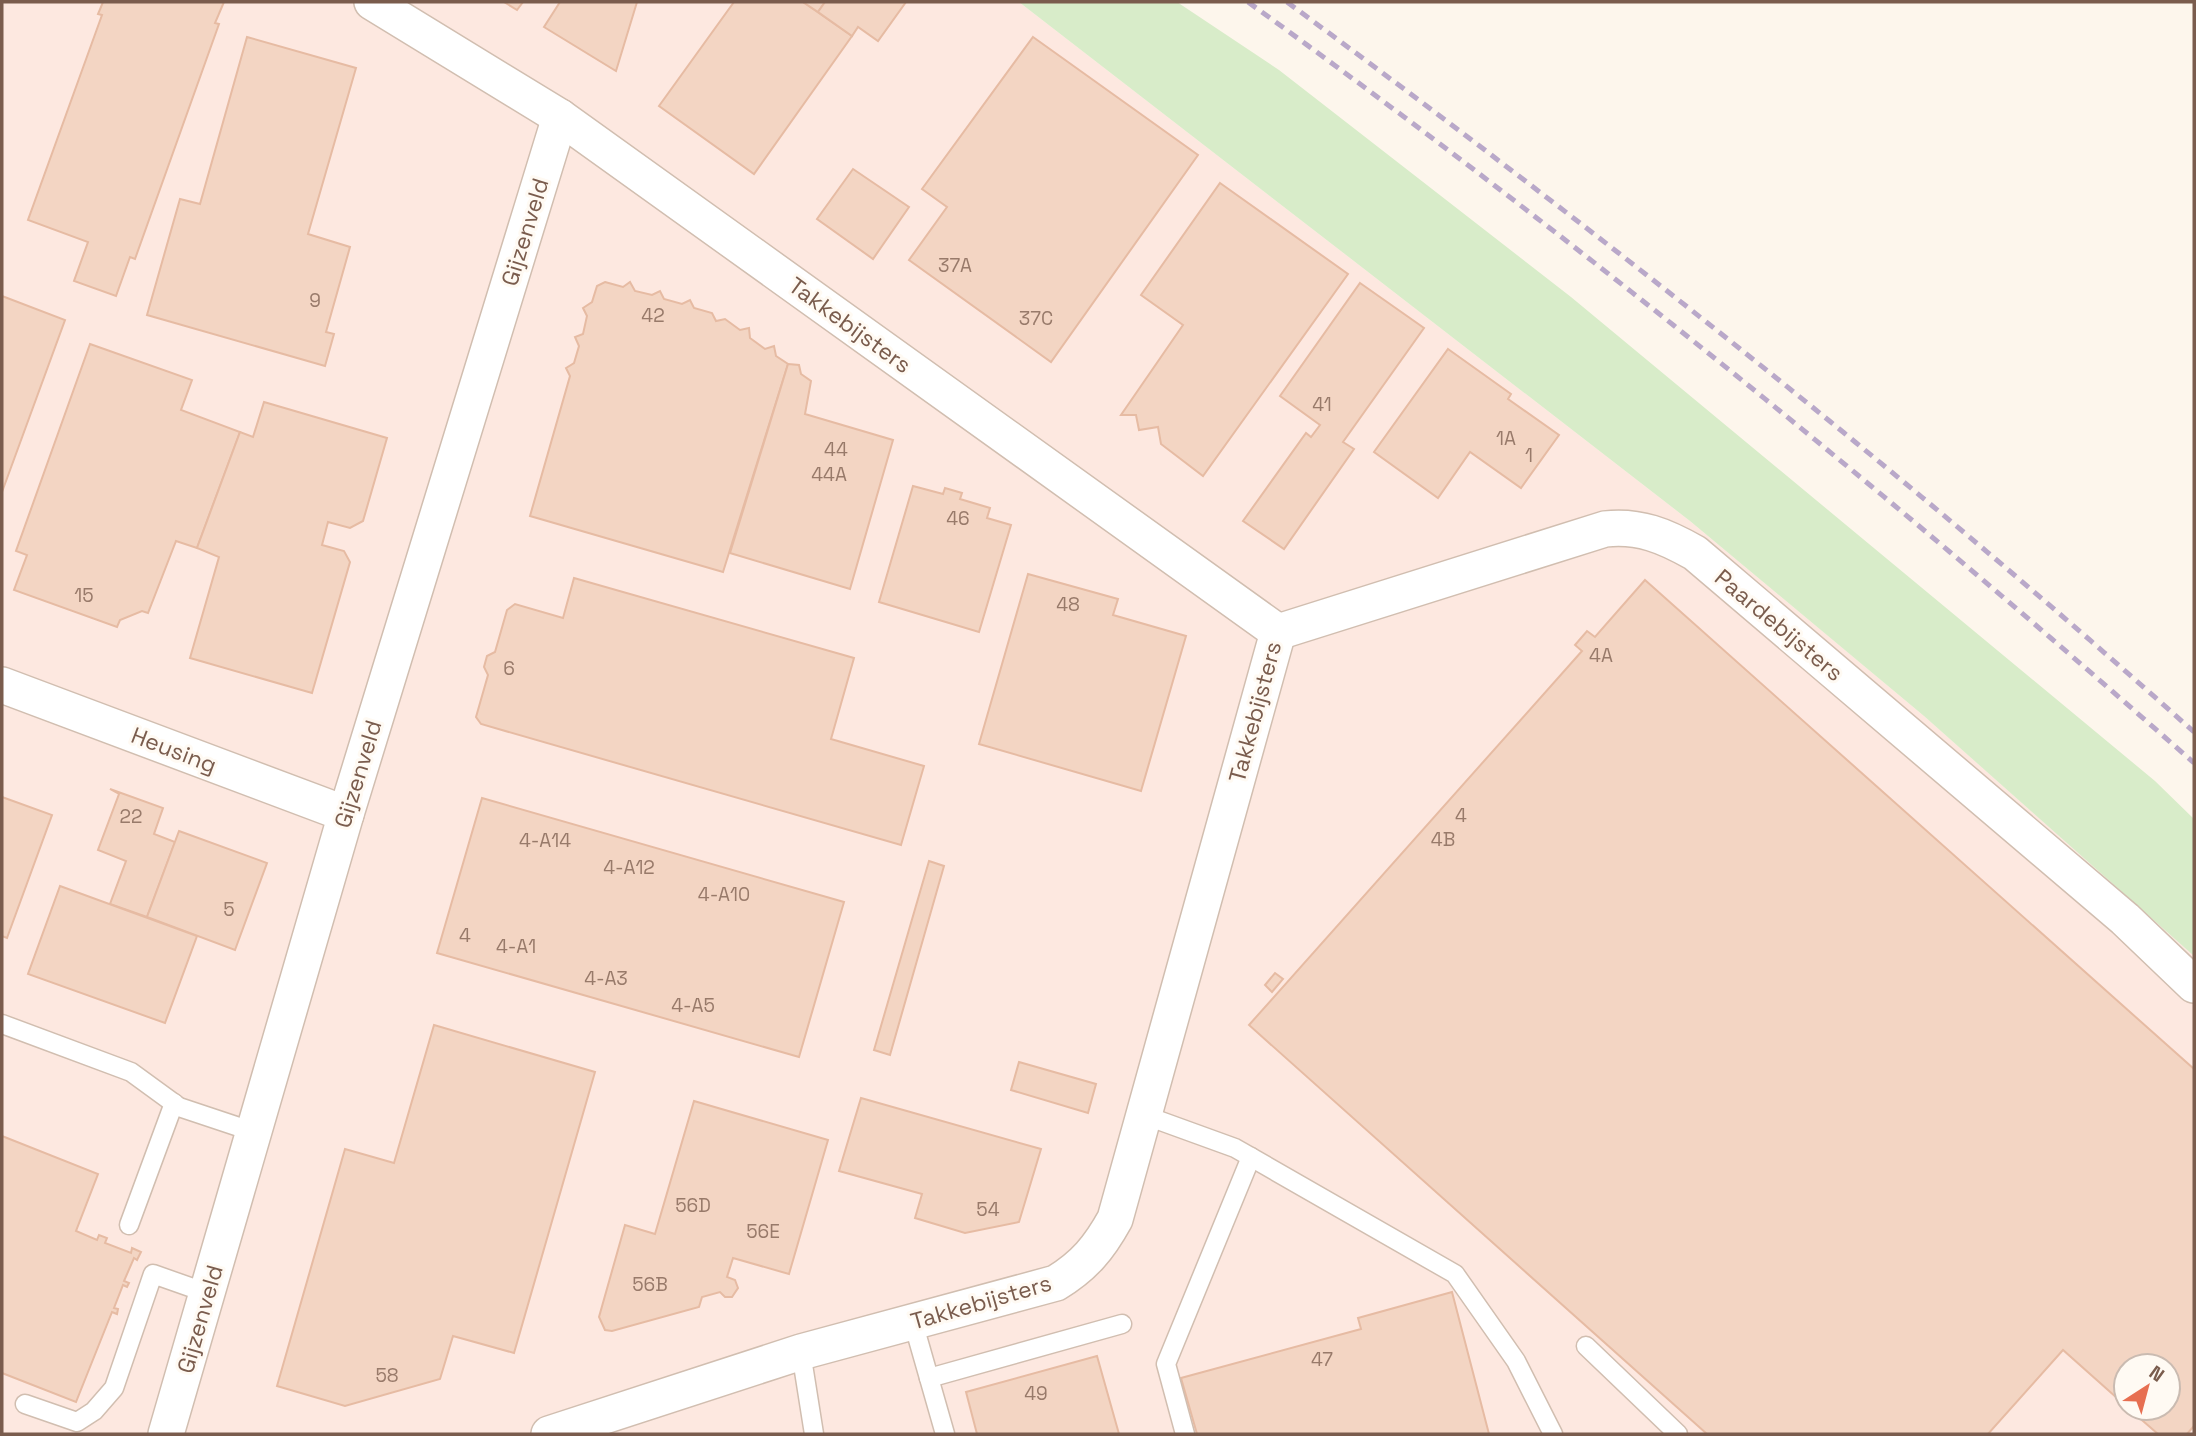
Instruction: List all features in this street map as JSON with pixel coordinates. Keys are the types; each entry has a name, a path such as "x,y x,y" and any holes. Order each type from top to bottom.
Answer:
{"street":[{"name":"Takkebijsters","path":"372,2 560,117 1278,632 1115,1220 1100,1247 1081,1268 1056,1283 801,1352 549,1434"},
{"name":"Gijzenveld","path":"166,1434 345,814 560,117"},
{"name":"Paardebijsters","path":"1278,632 1605,529 1625,527 1658,534 1695,553 2125,919 2194,985"},
{"name":"Heusing","path":"2,685 345,814"}],"lane":[{"path":"2,1024 131,1072 174,1103 254,1132"},
{"path":"129,1225 174,1103"},
{"path":"1144,1115 1235,1148 1455,1274 1516,1361 1553,1434"},
{"path":"1185,1434 1166,1364 1251,1157"},
{"path":"25,1404 77,1422 94,1411 114,1388 153,1274 207,1293"},
{"path":"913,1322 945,1434"},
{"path":"929,1378 1122,1324"},
{"path":"1586,1346 1678,1434"},
{"path":"801,1352 807,1433"}],"shaded area":[{"path":"2,2 1019,2 1690,521 1924,716 2194,956 2194,1434 2,1434"}],"green space":[{"path":"1019,2 1177,2 1279,70 1571,297 2155,781 2194,819 2194,956 1924,716 1690,521"}],"building":[{"path":"103,2 224,2 215,23 219,24 135,259 130,257 116,296 74,281 88,242 28,220 102,15 98,14"},
{"path":"504,2 523,2 517,10"},
{"path":"560,2 637,2 616,71 544,27"},
{"path":"734,2 803,2 852,36 754,174 659,106"},
{"path":"803,2 825,2 818,12"},
{"path":"825,2 906,2 878,41 858,27 852,36 818,12"},
{"path":"247,37 356,68 308,234 350,247 326,332 334,334 325,366 147,315 180,199 200,204"},
{"path":"1033,37 1198,155 1051,362 909,260 947,207 922,189"},
{"path":"853,169 909,207 873,259 817,219"},
{"path":"1220,183 1348,274 1203,476 1161,444 1158,427 1139,430 1136,415 1121,415 1183,325 1141,295"},
{"path":"605,282 623,287 630,282 635,291 652,295 660,291 664,299 682,304 690,300 694,308 712,313 716,321 725,319 740,330 749,328 750,338 765,349 774,346 776,356 788,364 723,572 530,516 570,376 566,368 574,363 579,346 575,337 583,334 587,316 583,308 592,302 597,286"},
{"path":"1360,283 1424,328 1343,442 1354,449 1284,549 1243,521 1306,433 1311,437 1320,425 1280,396"},
{"path":"2,296 65,320 2,492"},
{"path":"90,344 192,380 181,410 240,432 197,548 176,541 148,613 142,611 120,620 117,627 14,590 27,555 16,551"},
{"path":"1448,349 1511,394 1508,399 1559,435 1521,488 1470,452 1438,498 1374,452"},
{"path":"788,364 799,365 801,374 811,381 805,414 893,440 850,589 730,553"},
{"path":"264,402 387,438 363,521 350,528 328,522 322,545 344,551 350,562 312,693 190,658 219,557 197,548 240,432 253,437"},
{"path":"913,486 943,494 945,488 962,493 960,499 990,508 987,518 1011,525 979,632 879,602"},
{"path":"1028,574 1118,599 1113,615 1186,636 1141,791 979,744"},
{"path":"574,578 854,658 831,739 924,766 901,845 481,724 476,717 488,675 484,667 487,656 495,652 507,610 515,604 563,618"},
{"path":"1645,580 2194,1069 2194,1426 2187,1434 2158,1434 2144,1422 2182,1422 2182,1352 2112,1352 2112,1394 2063,1350 1988,1434 1707,1434 1249,1025 1582,651 1575,645 1587,631 1595,637"},
{"path":"110,789 163,808 154,834 175,842 147,917 110,904 126,861 98,850 119,794"},
{"path":"2,797 52,815 7,938 2,936"},
{"path":"482,798 844,902 799,1057 437,953"},
{"path":"179,831 267,863 235,950 147,917"},
{"path":"929,861 944,866 890,1055 874,1050"},
{"path":"60,886 197,936 165,1023 28,974"},
{"path":"1275,973 1283,979 1272,992 1265,985"},
{"path":"434,1025 595,1072 514,1353 453,1336 440,1379 345,1406 277,1386 345,1149 394,1163"},
{"path":"1019,1062 1096,1084 1088,1113 1011,1090"},
{"path":"861,1098 1041,1149 1019,1222 965,1233 915,1218 922,1194 839,1171"},
{"path":"694,1101 828,1140 789,1274 733,1258 727,1277 735,1280 738,1288 732,1297 725,1297 720,1292 702,1297 699,1307 612,1331 605,1330 599,1317 625,1225 655,1234"},
{"path":"2,1136 98,1174 76,1231 97,1240 99,1235 107,1238 105,1243 131,1253 132,1248 141,1252 137,1260 134,1258 124,1281 129,1283 127,1287 123,1285 114,1308 118,1309 117,1314 112,1312 76,1402 2,1373"},
{"path":"1452,1292 1489,1434 1197,1434 1181,1378 1361,1329 1358,1318"},
{"path":"1097,1356 1119,1434 977,1434 966,1392"}],"railway":[{"path":"1248,2 1492,183 1612,276 1964,564 2194,763"},
{"path":"1287,2 1520,177 1749,356 1974,541 2194,732"}]}
